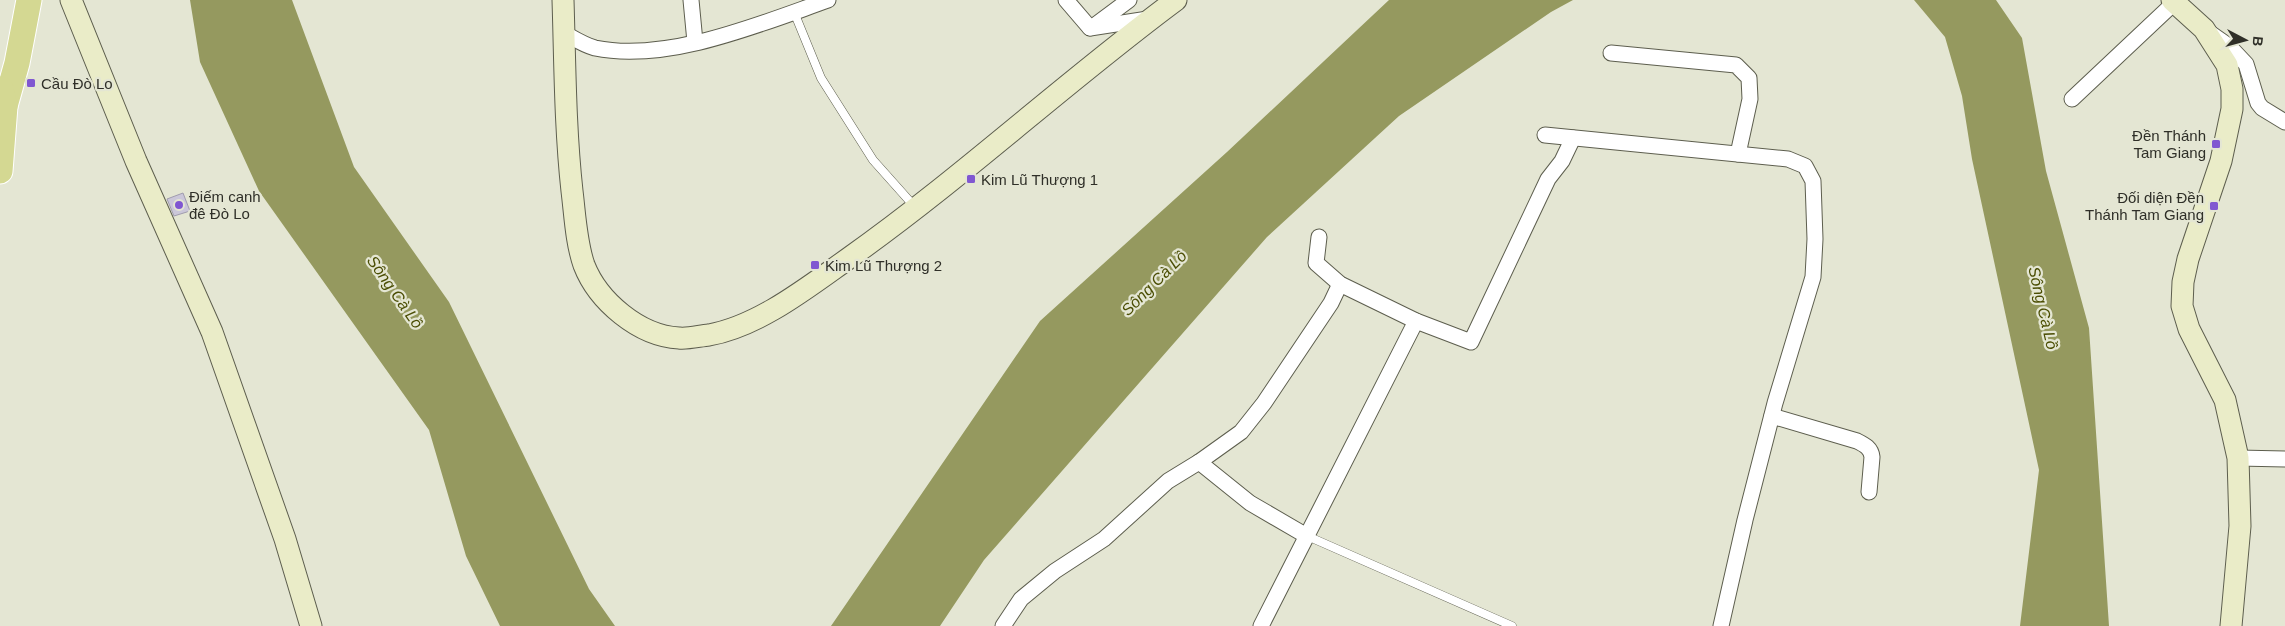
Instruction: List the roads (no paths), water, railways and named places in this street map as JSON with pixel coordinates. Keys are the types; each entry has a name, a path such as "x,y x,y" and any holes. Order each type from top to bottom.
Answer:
{"main road":[{"path":"0,171 2,95 17,63 29,0"}],"street":[{"path":"71,0 136,161 212,332 285,539 311,626"},
{"path":"562,0 567,138 577,235 584,265 596,288 615,308 648,332 679,338 711,334 742,324 789,300 917,209 1176,0"},
{"path":"691,0 695,42"},
{"path":"564,33 594,48 634,52 695,42 828,0"},
{"path":"1066,0 1090,28"},
{"path":"1090,28 1129,0"},
{"path":"2072,99 2174,1 2204,29 2230,47 2246,64 2258,103 2262,108 2285,122"},
{"path":"1090,28 1151,19"},
{"path":"2204,29 2226,65 2232,88 2232,109 2221,161 2188,259 2183,282 2182,306 2188,329 2225,400 2238,458 2240,526 2231,626"},
{"path":"1611,53 1736,65 1749,78 1750,99 1738,154"},
{"path":"1545,135 1788,159 1805,166 1813,181 1815,239 1813,277 1772,416 1720,626"},
{"path":"1319,237 1316,263 1340,284 1416,321 1471,342 1548,179 1562,161 1573,138"},
{"path":"1002,626 1021,599 1055,571 1104,539 1168,481 1199,462 1240,432 1264,403 1331,303 1340,284"},
{"path":"1261,626 1305,536 1325,501 1416,321"},
{"path":"1772,416 1857,441 1868,448 1871,451 1872,457 1869,492"},
{"path":"2238,458 2285,460"},
{"path":"1199,462 1250,504 1305,536"}],"lane":[{"path":"794,12 826,86 873,160 917,209"},
{"path":"1305,536 1512,626"}],"water":[{"name":"Sông Cà Lồ","path":"190,0 292,0 354,167 449,302 589,589 615,626 500,626 466,556 429,430 259,191 200,62"},
{"name":"Sông Cà Lồ","path":"1389,0 1573,0 1551,12 1399,116 1267,237 984,560 940,626 831,626 1040,321 1227,152"},
{"name":"Sông Cà Lồ","path":"1914,0 1996,0 2022,38 2046,171 2089,328 2109,626 2020,626 2039,470 1972,159 1962,96 1945,37"}],"place":[{"name":"Cầu Đò Lo","path":"31,83"},
{"name":"Đền Thánh Tam Giang","path":"2216,144"},
{"name":"Kim Lũ Thượng 1","path":"971,179"},
{"name":"Điếm canh đê Đò Lo","path":"179,205"},
{"name":"Đối diện Đền Thánh Tam Giang","path":"2214,206"},
{"name":"Kim Lũ Thượng 2","path":"815,265"}]}
